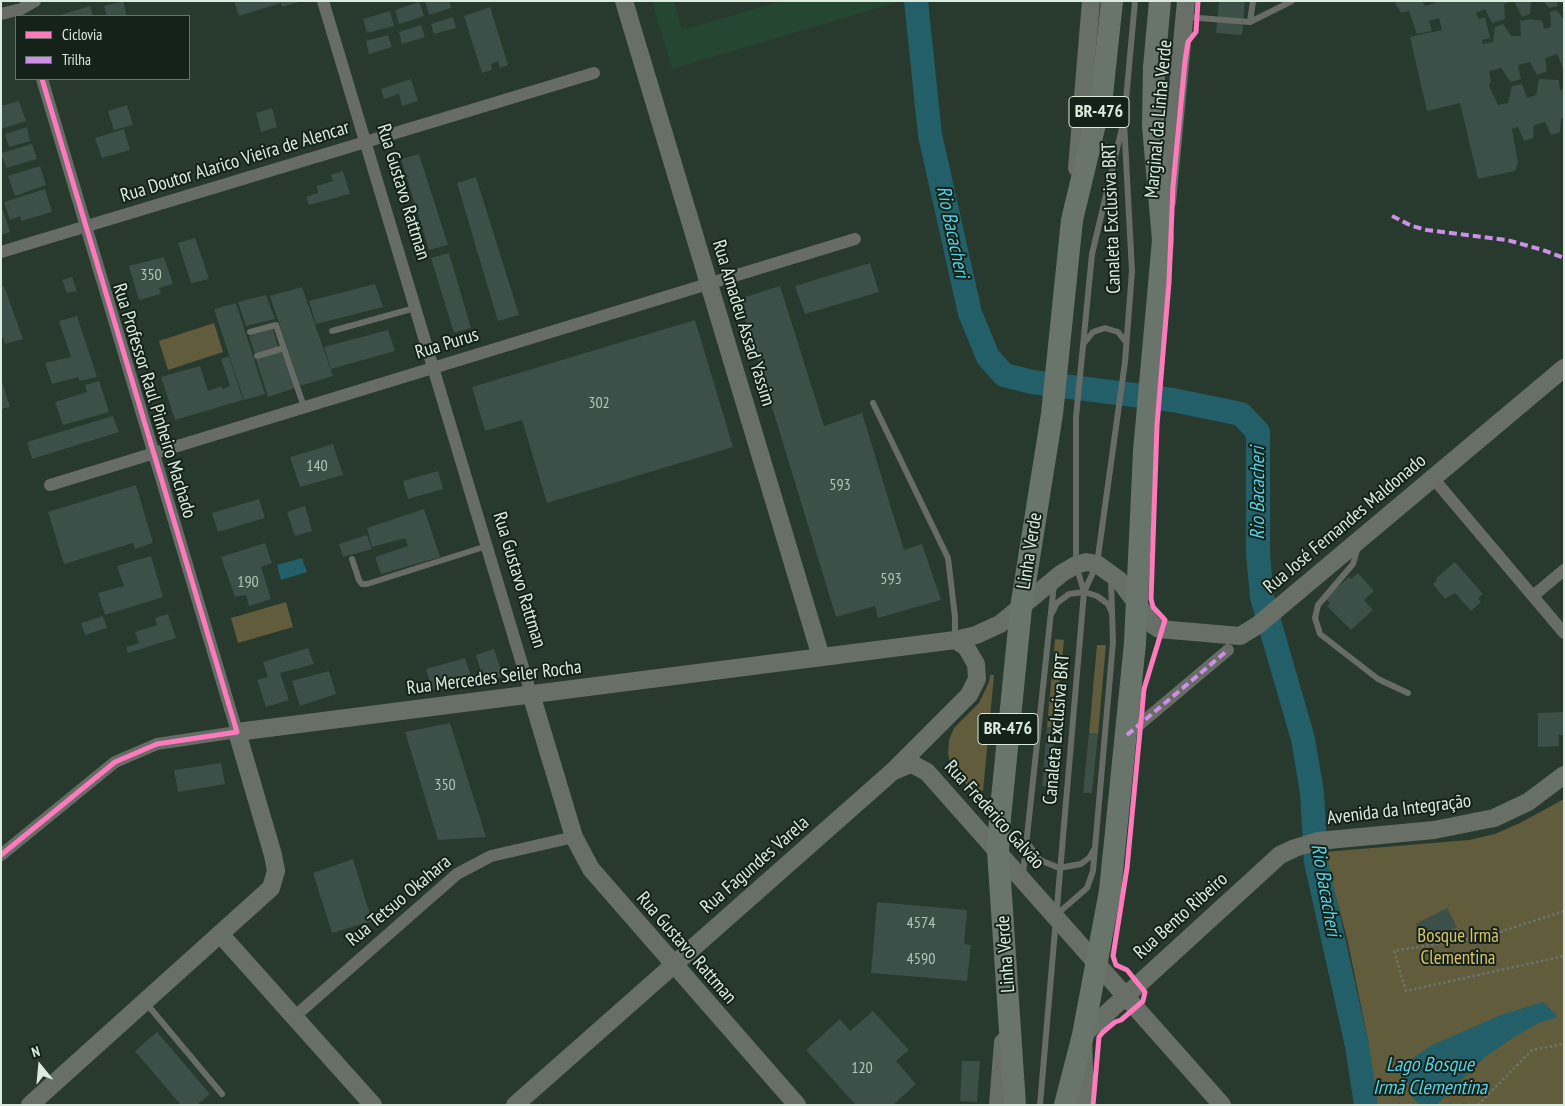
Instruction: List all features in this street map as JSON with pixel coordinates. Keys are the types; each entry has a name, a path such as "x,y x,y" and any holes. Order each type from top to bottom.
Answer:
{"highway":[{"name":"Linha Verde","path":"1015,1105 1008,974 998,850 1021,608 1052,414 1072,220 1102,95 1112,1"},
{"name":"BR-476","path":"1064,1105 1083,1035 1098,964 1114,862 1127,735 1138,604 1147,424 1163,240 1153,126 1154,67 1160,1"}],"main road":[{"name":"Rua Amadeu Assad Yassim","path":"624,1 821,657"},
{"path":"1072,220 1091,1"},
{"name":"Marginal da Linha Verde","path":"1163,240 1185,9"},
{"name":"Rua José Fernandes Maldonado","path":"1104,568 1128,590 1153,625 1166,632 1234,637 1247,634 1564,368"},
{"path":"1076,565 1086,562 1104,568"},
{"name":"Rua Mercedes Seiler Rocha","path":"237,732 955,640 992,628 1076,565"},
{"name":"Rua Fagundes Varela","path":"515,1105 892,772 969,695 975,686 976,664 966,647 955,640"},
{"name":"Rua Gustavo Rattman","path":"531,694 574,836 582,854 601,883 797,1105"},
{"name":"Rua Professor Raul Pinheiro Machado","path":"30,1105 266,895 275,879 276,871 273,854 237,732"},
{"name":"Rua Frederico Galvão","path":"892,772 908,765 922,768 998,850 1222,1105"},
{"name":"Avenida da Integração","path":"1288,851 1308,843 1434,830 1494,818 1528,802 1564,775"},
{"name":"Rua Bento Ribeiro","path":"1083,1035 1273,861 1288,851"},
{"path":"221,935 372,1105"},
{"path":"998,1105 1008,974"},
{"path":"1083,1035 1085,1105"}],"street":[{"path":"1,14 22,13 35,1"},
{"name":"Rua Gustavo Rattman","path":"323,1 531,694"},
{"name":"Rua Doutor Alarico Vieira de Alencar","path":"1,252 594,73"},
{"name":"Rua Professor Raul Pinheiro Machado","path":"42,80 237,732"},
{"name":"Rua Purus","path":"50,485 855,239"},
{"path":"1433,478 1564,634"},
{"path":"1533,596 1564,570"},
{"path":"1127,735 1228,650"},
{"name":"Rua Mercedes Seiler Rocha","path":"1,855 115,762 157,744 237,732"},
{"name":"Rua Tetsuo Okahara","path":"294,1017 457,874 475,863 500,854 574,836"}],"lane":[{"name":"Canaleta Exclusiva BRT","path":"1055,916 1087,888 1093,871 1114,617 1104,568 1125,362 1132,272 1124,122 1135,1"},
{"path":"1250,22 1253,1"},
{"path":"1185,9 1250,22 1292,1"},
{"name":"Canaleta Exclusiva BRT","path":"1040,1105 1084,592 1076,565 1076,417 1095,236 1124,122"},
{"path":"332,331 415,308"},
{"path":"250,332 276,325 304,407"},
{"path":"1084,343 1093,332 1105,328 1118,332 1126,342"},
{"path":"257,356 284,348"},
{"path":"874,403 948,558 955,617 955,640"},
{"path":"1361,538 1353,564 1318,605 1315,618 1320,634 1338,650 1378,679 1408,693"},
{"path":"352,559 359,580 362,584 367,584 487,546"},
{"name":"Canaleta Exclusiva BRT","path":"1084,592 1104,568"},
{"name":"Canaleta Exclusiva BRT","path":"1022,878 1054,580"},
{"path":"1051,616 1057,603 1070,594 1084,592 1097,596 1108,604 1114,617"},
{"path":"1026,842 1040,860 1059,868 1081,864 1090,857 1095,848"},
{"path":"145,1002 222,1094"}],"path":[{"path":"1564,911 1491,935 1394,951 1406,991 1564,956"},
{"path":"1478,1105 1532,1050 1564,1044"}],"shaded area":[{"path":"652,1 674,1 682,30 782,1 898,2 672,69"}],"green space":[{"path":"214,323 223,352 168,370 159,341"},
{"path":"286,602 293,627 238,643 231,618"},
{"path":"1055,639 1064,640 1055,728 1047,727"},
{"path":"1097,645 1106,645 1098,734 1089,733"},
{"path":"990,675 994,675 983,791 967,785 951,767 948,754 949,740 954,728 979,703 989,682"},
{"name":"Bosque Irmã Clementina","path":"1564,799 1564,1105 1377,1105 1368,1040 1347,938 1324,852 1469,840 1495,834"}],"water":[{"path":"302,558 307,572 281,580 277,565"},
{"name":"Lago Bosque Irmã Clementina","path":"1543,1002 1558,1017 1538,1023 1485,1057 1436,1105 1421,1105 1412,1097 1404,1069 1412,1059 1432,1045 1501,1015"}],"building":[{"path":"123,1 127,15 107,15 104,6"},
{"path":"234,1 298,2 282,7 281,3 239,16"},
{"path":"425,1 449,1 451,8 429,15"},
{"path":"1219,1 1245,1 1242,35 1216,33"},
{"path":"1394,1 1422,1 1425,6 1435,3 1435,1 1514,1 1504,4 1505,19 1492,23 1485,9 1476,13 1479,19 1485,17 1490,38 1482,40 1483,44 1493,42 1495,27 1503,24 1511,36 1521,36 1520,21 1531,19 1542,21 1544,29 1551,27 1550,12 1557,10 1564,20 1564,70 1557,54 1545,58 1547,71 1537,75 1530,62 1518,65 1521,79 1511,82 1501,68 1489,71 1491,81 1489,86 1498,105 1508,103 1512,86 1522,84 1527,98 1536,95 1539,79 1559,80 1560,90 1564,89 1564,117 1561,118 1560,132 1551,135 1545,122 1534,125 1533,138 1524,141 1518,127 1512,129 1518,163 1515,171 1478,179 1460,103 1427,111 1410,37 1442,30 1439,18 1429,21 1432,31 1417,34 1409,11 1401,13"},
{"path":"1514,1 1531,1 1530,14 1522,17"},
{"path":"1543,1 1557,1 1558,6 1549,8"},
{"path":"419,2 424,16 399,24 395,10"},
{"path":"90,6 93,15 60,15"},
{"path":"490,7 508,65 500,68 498,61 491,64 492,70 482,73 464,16"},
{"path":"390,11 394,26 367,33 363,19"},
{"path":"453,17 456,28 434,34 431,24"},
{"path":"421,25 425,37 402,44 399,32"},
{"path":"388,35 392,47 369,54 366,41"},
{"path":"411,79 418,101 402,106 399,94 384,99 381,89"},
{"path":"19,101 26,121 1,129 1,106"},
{"path":"127,105 133,125 114,130 108,111"},
{"path":"272,108 277,127 261,132 256,113"},
{"path":"27,127 30,141 9,147 5,134"},
{"path":"124,129 130,150 102,158 95,138"},
{"path":"32,144 37,159 6,168 1,153"},
{"path":"419,154 448,245 429,250 401,159"},
{"path":"40,166 46,185 15,196 8,176"},
{"path":"343,171 350,194 309,205 306,197 318,193 317,186 333,181 331,175"},
{"path":"476,177 519,315 498,321 457,183"},
{"path":"45,189 52,212 21,221 20,216 10,220 4,202"},
{"path":"1,205 10,232 1,235"},
{"path":"195,238 209,279 191,283 178,243"},
{"path":"449,253 471,328 454,333 431,258"},
{"path":"164,257 173,284 159,288 161,294 139,300 129,266"},
{"path":"870,263 879,292 805,314 795,286"},
{"path":"72,277 77,291 67,293 62,280"},
{"path":"375,284 383,307 316,324 309,301"},
{"path":"4,286 23,339 5,344 1,333 1,287"},
{"path":"780,286 824,426 862,413 904,550 922,544 941,600 878,618 875,606 836,617 739,299"},
{"path":"302,287 333,376 300,386 270,296"},
{"path":"266,295 275,319 246,326 238,302"},
{"path":"236,303 265,394 244,400 214,309"},
{"path":"77,316 97,377 80,381 78,377 52,384 45,363 71,357 59,321"},
{"path":"695,320 733,447 547,503 522,420 485,431 472,387"},
{"path":"273,329 278,347 255,354 249,336"},
{"path":"388,330 395,351 331,369 324,347"},
{"path":"282,351 295,388 268,397 256,359"},
{"path":"229,356 243,400 175,420 161,377 200,366 208,391 222,386 222,389 230,386 221,359"},
{"path":"1,379 10,407 1,409"},
{"path":"99,381 109,412 63,425 55,402 87,392 85,385"},
{"path":"113,416 119,432 32,459 27,442"},
{"path":"333,444 343,475 300,487 290,457"},
{"path":"438,471 443,489 408,499 403,481"},
{"path":"136,485 153,543 135,549 133,543 64,564 48,512"},
{"path":"259,499 265,518 218,532 212,513"},
{"path":"305,506 312,531 295,536 287,512"},
{"path":"424,509 440,557 381,574 375,557 408,546 405,538 372,547 367,528"},
{"path":"367,535 372,549 343,557 339,544"},
{"path":"265,543 272,563 261,567 271,599 249,606 246,595 235,597 221,557"},
{"path":"151,556 163,597 105,615 98,593 124,586 117,566"},
{"path":"1455,562 1483,594 1478,598 1481,602 1471,611 1455,593 1445,599 1433,584 1437,580 1436,578"},
{"path":"1358,573 1374,591 1364,600 1373,610 1351,630 1327,606 1330,603 1325,598 1349,577 1351,579"},
{"path":"168,614 176,638 128,653 126,647 139,643 135,632 157,625 155,618"},
{"path":"103,616 107,628 85,635 81,623"},
{"path":"308,648 314,664 280,673 289,700 266,707 257,680 268,677 263,662"},
{"path":"494,649 503,676 484,682 476,655"},
{"path":"465,658 472,679 432,690 426,669"},
{"path":"329,671 336,694 300,706 292,681"},
{"path":"1564,712 1564,735 1558,735 1559,746 1538,747 1538,713"},
{"path":"450,723 486,837 438,840 405,732"},
{"path":"1047,727 1055,728 1050,787 1042,786"},
{"path":"1089,733 1098,734 1092,793 1083,793"},
{"path":"221,763 225,784 178,792 174,770"},
{"path":"353,859 372,921 332,933 313,873"},
{"path":"877,902 967,910 964,944 971,945 967,981 871,973"},
{"path":"1447,908 1457,927 1426,943 1416,924"},
{"path":"873,1011 909,1050 896,1061 916,1084 893,1105 856,1105 806,1050 840,1019 850,1031"},
{"path":"157,1032 210,1094 197,1105 181,1105 135,1051"},
{"path":"962,1061 980,1061 977,1102 960,1101"}],"waterway":[{"name":"Rio Bacacheri","path":"916,1 930,135 970,313 988,357 1004,375 1032,382 1173,400 1241,414 1258,432 1258,554 1262,597 1303,739 1312,793 1316,862 1357,1046 1366,1105"}],"marked path":[{"path":"1392,216 1412,226 1427,230 1507,240 1564,258"},
{"path":"1127,735 1228,650"}],"cycle path":[{"path":"1093,1105 1099,1037 1143,1001 1145,992 1127,970 1116,965 1113,956 1127,868 1144,689 1165,620 1153,607 1151,599 1157,425 1169,282 1173,186 1185,61 1188,42 1196,32 1198,1"},
{"path":"1,855 115,762 157,744 237,732 42,80"}]}
